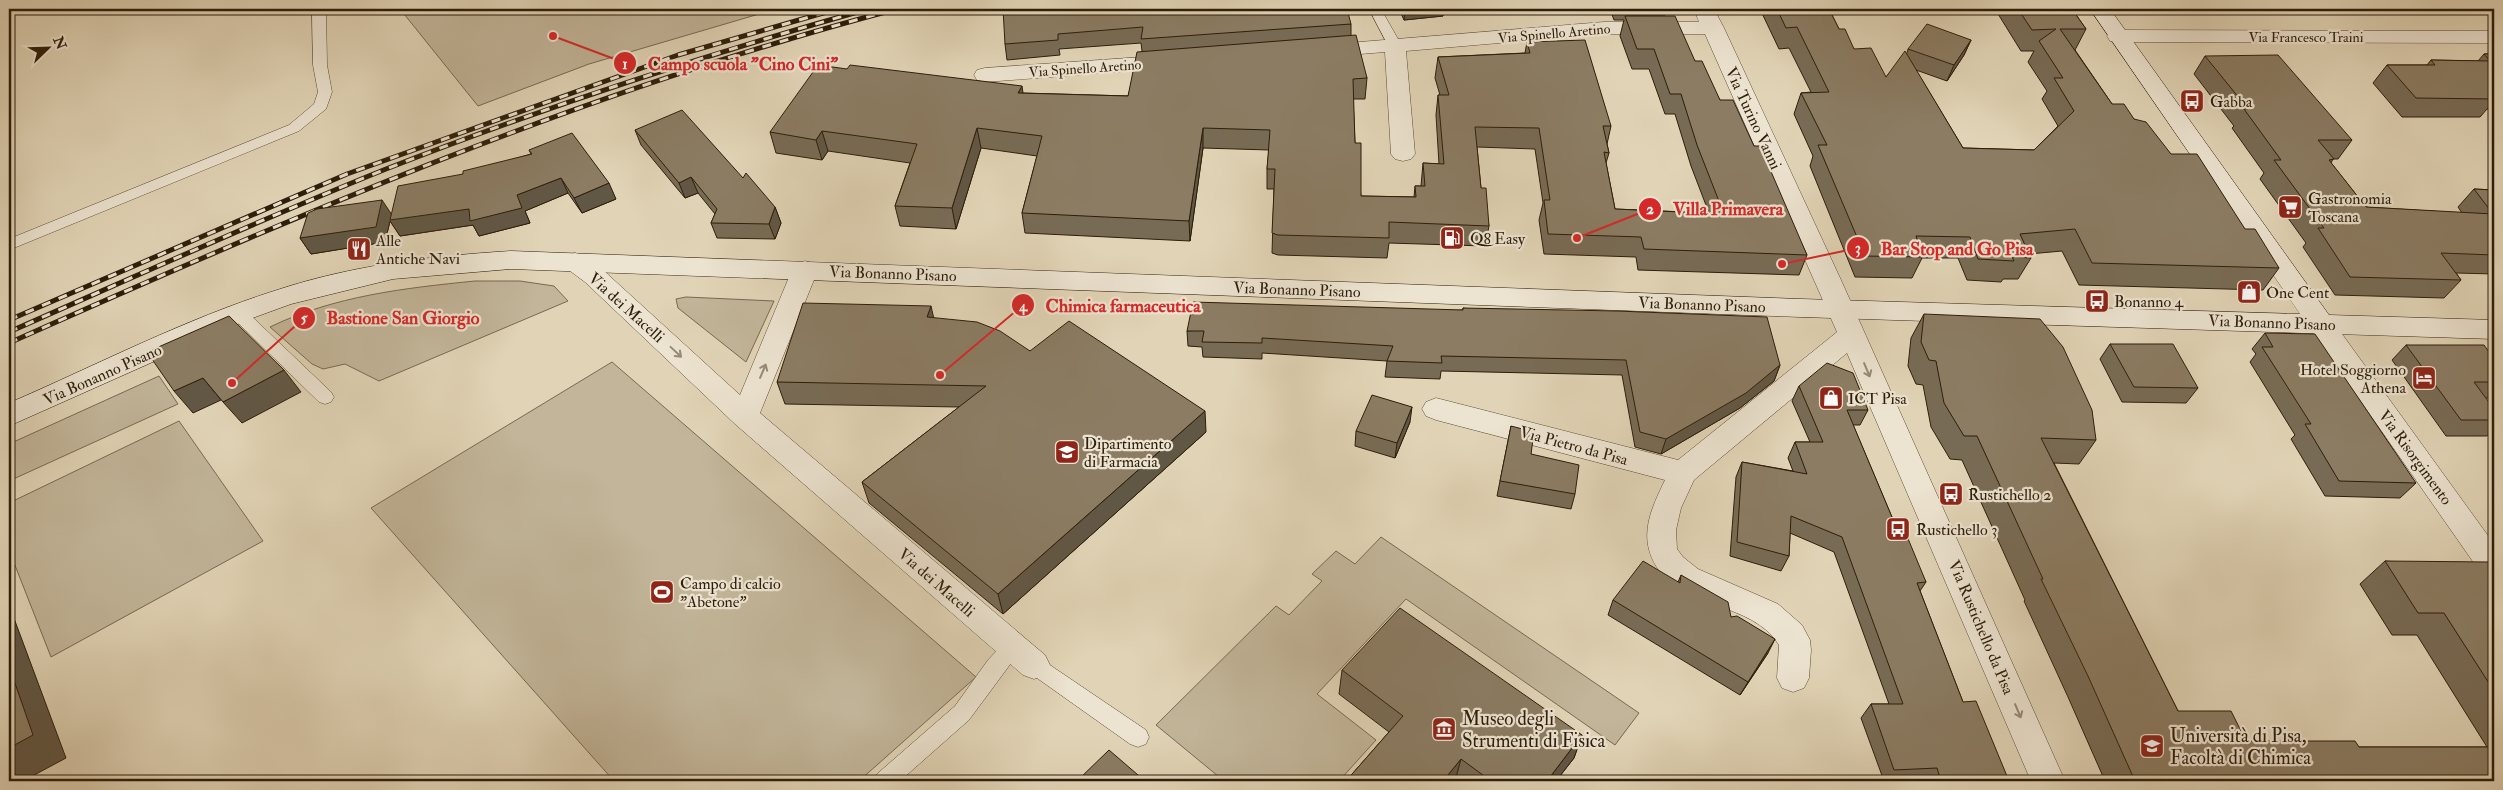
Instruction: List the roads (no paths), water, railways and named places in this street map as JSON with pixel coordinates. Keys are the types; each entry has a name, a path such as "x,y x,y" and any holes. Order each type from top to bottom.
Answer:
{"street":[{"name":"Via Risorgimento","path":"2100,9 2494,567"},
{"name":"Via Spinello Aretino","path":"1307,52 1708,18"},
{"name":"Via Turino Vanni","path":"1708,18 1846,322"},
{"name":"Via Francesco Traini","path":"2118,36 2494,37"},
{"path":"1395,46 1403,154"},
{"name":"Via Spinello Aretino","path":"985,75 1190,60"},
{"name":"Via Bonanno Pisano","path":"9,416 238,313 304,290 411,268 512,260 805,270 1846,322 2320,323 2494,330"},
{"name":"Via dei Macelli","path":"575,262 594,276 745,416 1023,656"},
{"path":"745,416 805,270"},
{"path":"1793,678 1796,656 1793,638 1771,614 1693,582 1679,574 1662,554 1660,530 1663,518 1682,473 1846,322"},
{"name":"Via Rustichello da Pisa","path":"1846,322 2048,781"},
{"name":"Via Pietro da Pisa","path":"1436,409 1682,473"}],"lane":[{"path":"9,245 276,136 309,117 321,106 325,92 320,65 320,9"},
{"path":"1375,9 1395,46"},
{"path":"238,313 325,397"},
{"path":"885,781 962,713 995,666 1023,656"},
{"name":"Via dei Macelli","path":"1023,656 1138,737"}],"railway":[{"path":"9,320 347,174 678,55 837,9"},
{"path":"9,332 291,208 445,146 625,83 868,9"},
{"path":"9,343 336,202 557,116 669,77 783,41 897,9"}],"place":[{"name":"Campo scuola \"Cino Cini\"","path":"553,36"},
{"name":"Gabba","path":"2192,101"},
{"name":"Gastronomia Toscana","path":"2290,207"},
{"name":"Q8 Easy","path":"1452,238"},
{"name":"Villa Primavera","path":"1577,238"},
{"name":"Alle Antiche Navi","path":"359,249"},
{"name":"Bar Stop and Go Pisa","path":"1782,264"},
{"name":"One Cent","path":"2249,292"},
{"name":"Bonanno 4","path":"2097,301"},
{"name":"Chimica farmaceutica","path":"940,375"},
{"name":"Hotel Soggiorno Athena","path":"2424,378"},
{"name":"Bastione San Giorgio","path":"232,383"},
{"name":"ICT Pisa","path":"1831,398"},
{"name":"Dipartimento di Farmacia","path":"1067,452"},
{"name":"Rustichello 2","path":"1951,494"},
{"name":"Rustichello 3","path":"1898,529"},
{"name":"Campo di calcio \"Abetone\"","path":"662,592"},
{"name":"Museo degli Strumenti di Fisica","path":"1444,729"},
{"name":"Università di Pisa, Facoltà di Chimica","path":"2152,746"}]}
